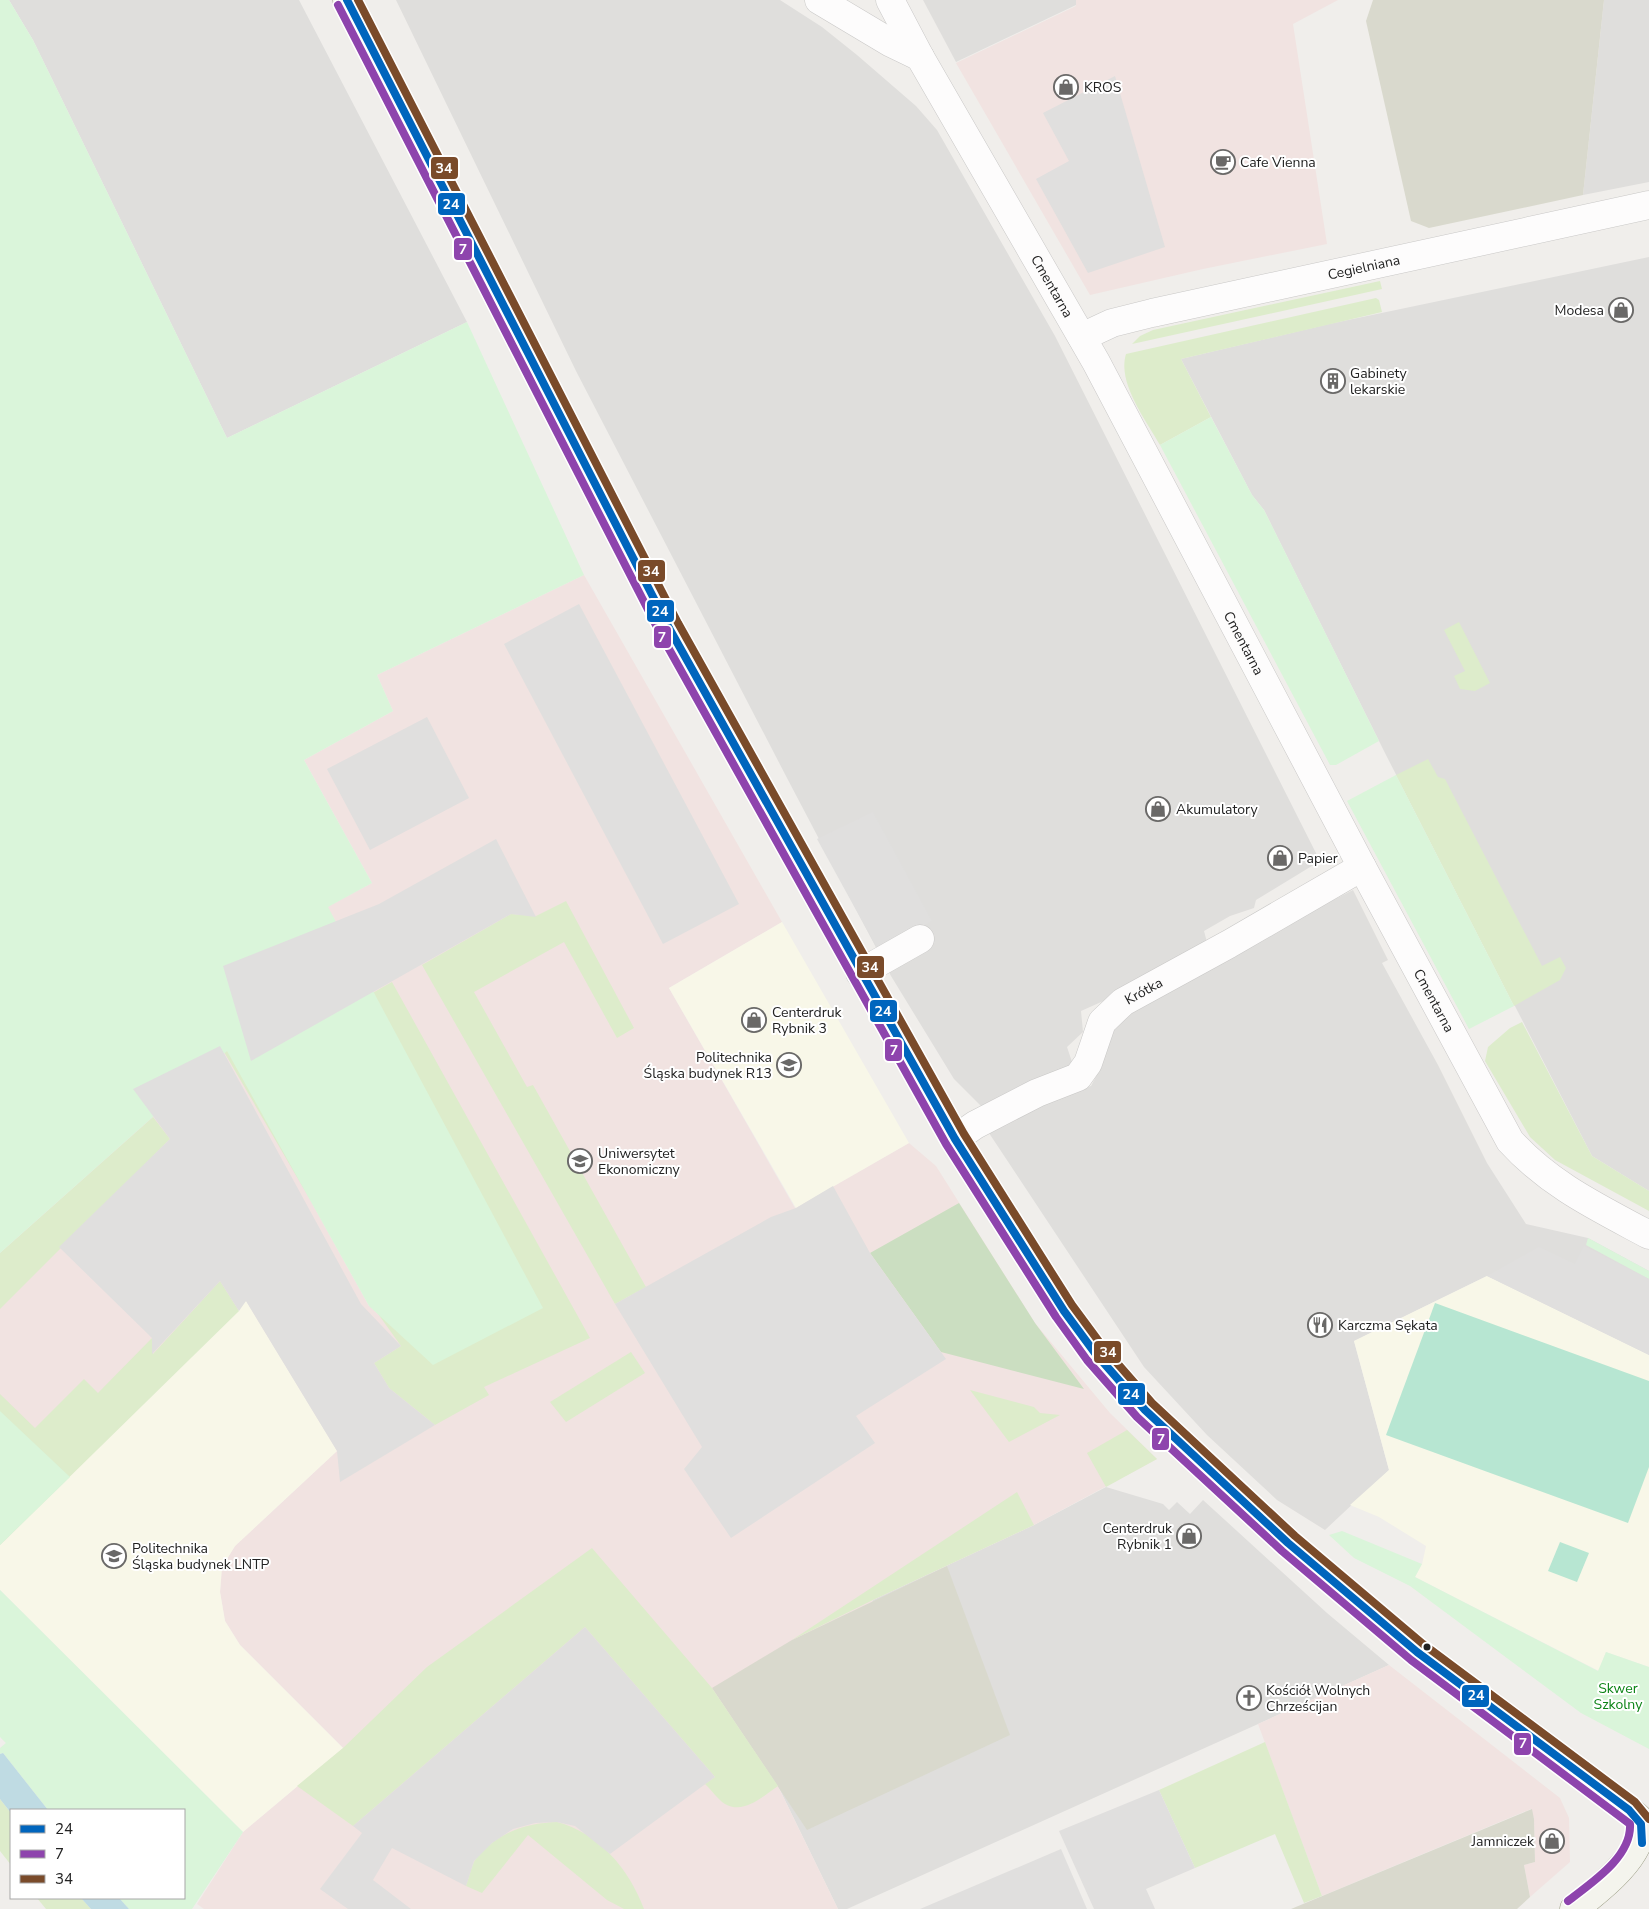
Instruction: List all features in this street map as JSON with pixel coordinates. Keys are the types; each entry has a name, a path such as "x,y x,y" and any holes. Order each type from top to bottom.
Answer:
{"street":[{"path":"347,0 669,628 860,973 955,1139 1064,1311 1095,1353 1145,1410 1281,1536 1372,1616 1629,1810 1640,1821 1646,1844 1637,1857 1627,1868 1574,1909"},
{"path":"819,0 891,44 920,57"},
{"name":"Cmentarna","path":"890,0 920,57 1082,337 1362,867 1510,1141 1550,1179 1649,1235"},
{"name":"Cegielniana","path":"1082,337 1112,323 1144,315 1649,205"},
{"name":"Krótka","path":"955,1139 975,1125 1037,1093 1078,1077 1088,1063 1102,1022 1123,1002 1362,867"},
{"path":"860,973 920,939"}],"shaded area":[{"path":"9,0 299,0 467,322 227,438 33,40"},
{"path":"396,0 780,0 822,27 857,55 916,106 937,130 1055,336 1320,861 1256,900 1254,908 1230,916 1204,931 1208,946 1128,990 1081,1011 1083,1032 1067,1047 1074,1068 982,1107 954,1079 891,976 576,371"},
{"path":"923,0 1076,0 1076,5 956,62"},
{"path":"1076,0 1338,0 1293,24 1327,244 1203,269 1090,295 956,63 1076,6"},
{"path":"1373,0 1604,0 1583,195 1429,228 1411,221 1366,21"},
{"path":"1604,0 1649,0 1649,182 1583,195"},
{"path":"1115,76 1165,247 1088,273 1036,179 1069,161 1043,113"},
{"path":"1649,257 1649,1191 1592,1156 1386,755 1264,510 1252,495 1181,359 1329,324"},
{"path":"584,575 782,922 669,988 795,1208 909,1143 936,1166 1035,1323 1110,1413 1157,1459 1034,1525 873,1600 778,1786 838,1909 204,1909 197,1904 243,1832 343,1748 240,1645 225,1621 220,1592 222,1567 235,1546 337,1451 246,1301 70,1477 0,1411 0,1253 227,1050 369,1306 542,1308 327,907 372,883 304,760 393,711 377,675"},
{"path":"579,604 739,904 663,944 504,644"},
{"path":"427,717 469,798 370,850 327,769"},
{"path":"873,812 932,921 878,950 817,839"},
{"path":"496,839 536,917 511,914 251,1061 223,966 379,904"},
{"path":"1353,890 1388,960 1382,963 1438,1065 1487,1163 1526,1224 1588,1238 1649,1271 1649,1355 1487,1276 1354,1341 1389,1470 1325,1530 1277,1500 1207,1435 1144,1367 987,1130 1041,1100 1091,1086 1099,1071 1107,1036 1128,1011 1271,932"},
{"name":"Politechnika Śląska budynek R13","path":"782,922 909,1143 796,1208 669,988"},
{"path":"220,1046 361,1304 401,1346 374,1363 389,1388 435,1425 340,1482 337,1451 246,1301 239,1311 220,1281 152,1354 152,1338 59,1247 170,1139 133,1089"},
{"path":"833,1186 870,1253 946,1359 856,1416 875,1443 731,1538 684,1469 702,1447 615,1304 771,1217 796,1208"},
{"path":"1584,1246 1649,1279 1649,1355 1487,1276 1539,1247 1575,1264"},
{"path":"1487,1276 1649,1355 1649,1667 1606,1652 1599,1671 1415,1577 1422,1564 1426,1546 1379,1517 1350,1505 1389,1470 1354,1341"},
{"name":"Politechnika Śląska budynek LNTP","path":"246,1301 337,1451 235,1546 222,1567 220,1592 225,1621 240,1645 343,1748 243,1832 0,1590 0,1545"},
{"path":"1106,1487 1163,1504 1169,1510 1177,1502 1190,1514 1203,1500 1327,1613 1389,1665 847,1909 838,1909 778,1786 873,1600 1034,1525"},
{"path":"947,1566 1010,1735 807,1830 712,1688 792,1640"},
{"path":"585,1627 715,1777 610,1854 575,1826 557,1822 535,1823 513,1829 492,1843 474,1861 466,1886 392,1848 373,1880 411,1909 348,1909 320,1889 362,1833 353,1826"},
{"path":"1389,1665 1560,1798 1569,1818 1570,1862 1530,1897 1524,1865 1535,1862 1534,1819 1531,1809 1322,1896 1258,1724"},
{"path":"1159,1790 1195,1868 1146,1889 1155,1909 1094,1909 1059,1831"},
{"path":"1532,1809 1535,1862 1524,1865 1530,1897 1517,1909 1291,1909"},
{"path":"1061,1849 1087,1909 920,1909"}],"green space":[{"path":"0,0 9,0 33,40 227,438 467,322 584,575 377,675 393,711 304,760 372,883 328,907 543,1308 433,1365 369,1306 227,1051 0,1253"},
{"path":"1380,281 1382,289 1132,344 1140,336 1153,330"},
{"path":"1376,298 1379,300 1382,312 1181,359 1211,417 1160,445 1129,389 1124,365 1126,354"},
{"path":"1211,417 1252,495 1264,510 1379,741 1336,765 1330,765 1160,445"},
{"path":"1459,622 1490,683 1475,691 1460,689 1454,676 1465,671 1444,630"},
{"path":"1428,759 1438,777 1445,779 1542,966 1560,957 1566,968 1560,980 1514,1006 1396,775"},
{"path":"1396,775 1514,1006 1469,1029 1347,801"},
{"path":"566,901 634,1028 617,1038 564,942 474,992 527,1087 533,1085 646,1287 615,1304 422,965 511,914 536,916"},
{"path":"392,982 590,1338 484,1387 489,1395 435,1425 389,1388 374,1363 401,1346 371,1304 217,1040 252,1061"},
{"path":"1522,1022 1592,1156 1649,1191 1649,1211 1555,1160 1530,1137 1485,1061 1488,1047 1510,1028"},
{"path":"153,1117 170,1139 0,1309 0,1253"},
{"path":"959,1203 1035,1323 1084,1389 941,1352 870,1253"},
{"path":"1588,1238 1649,1271 1649,1279 1586,1245"},
{"path":"220,1281 239,1311 0,1545 0,1394 35,1428 84,1379 98,1393 152,1338 153,1354"},
{"path":"1435,1303 1649,1381 1649,1467 1628,1523 1386,1435"},
{"path":"631,1352 645,1373 566,1422 550,1402"},
{"path":"970,1390 1034,1407 1040,1413 1060,1415 1009,1442"},
{"path":"0,1411 70,1477 0,1545"},
{"path":"1127,1430 1157,1459 1106,1487 1087,1453"},
{"path":"1017,1492 1034,1525 792,1640"},
{"name":"Skwer Szkolny","path":"1342,1531 1422,1564 1415,1577 1598,1671 1606,1652 1649,1667 1649,1749 1581,1713 1410,1586 1354,1558 1329,1535"},
{"path":"1560,1542 1589,1553 1577,1582 1548,1571"},
{"path":"592,1548 712,1688 778,1786 746,1806 732,1807 722,1802 705,1784 715,1777 585,1627 353,1826 297,1786 343,1748 427,1667"},
{"path":"0,1590 243,1832 192,1909 129,1909 120,1899 185,1899 185,1809 47,1809 3,1753 0,1754 0,1748 6,1743 0,1737"},
{"path":"1265,1742 1322,1896 1304,1903 1275,1834 1195,1868 1159,1790"},
{"path":"0,1799 10,1812 10,1864 0,1851"},
{"path":"557,1822 572,1827 586,1835 611,1855 630,1880 644,1909 624,1909 607,1900 528,1835 482,1893 466,1886 475,1860 492,1843 502,1836 523,1827"},
{"path":"38,1899 82,1899 91,1909 46,1909"}],"water":[{"path":"3,1753 47,1809 10,1809 10,1812 0,1799 0,1754"},
{"path":"82,1899 120,1899 129,1909 91,1909"}],"transit line":[{"name":"24","path":"347,0 669,628 955,1139 1064,1311 1095,1353 1145,1410 1288,1543 1417,1652 1629,1810 1641,1824 1642,1843"},
{"name":"34","path":"358,0 678,623 964,1134 1072,1305 1103,1347 1152,1403 1295,1536 1423,1644 1635,1802 1649,1819"},
{"name":"7","path":"338,5 660,633 946,1144 1056,1317 1087,1360 1137,1417 1282,1551 1411,1660 1630,1824 1629,1836 1617,1858 1598,1877 1568,1901"}],"place":[{"name":"KROS","path":"1066,87"},
{"name":"Cafe Vienna","path":"1223,162"},
{"name":"Modesa","path":"1621,310"},
{"name":"Gabinety lekarskie","path":"1333,381"},
{"name":"Akumulatory","path":"1158,809"},
{"name":"Papier","path":"1280,858"},
{"name":"Centerdruk Rybnik 3","path":"754,1020"},
{"name":"Politechnika Śląska budynek R13","path":"789,1065"},
{"name":"Uniwersytet Ekonomiczny","path":"580,1161"},
{"name":"Karczma Sękata","path":"1320,1325"},
{"name":"Centerdruk Rybnik 1","path":"1189,1536"},
{"name":"Politechnika Śląska budynek LNTP","path":"114,1556"},
{"name":"Kościół Wolnych Chrześcijan","path":"1249,1698"},
{"name":"Jamniczek","path":"1552,1841"}]}
